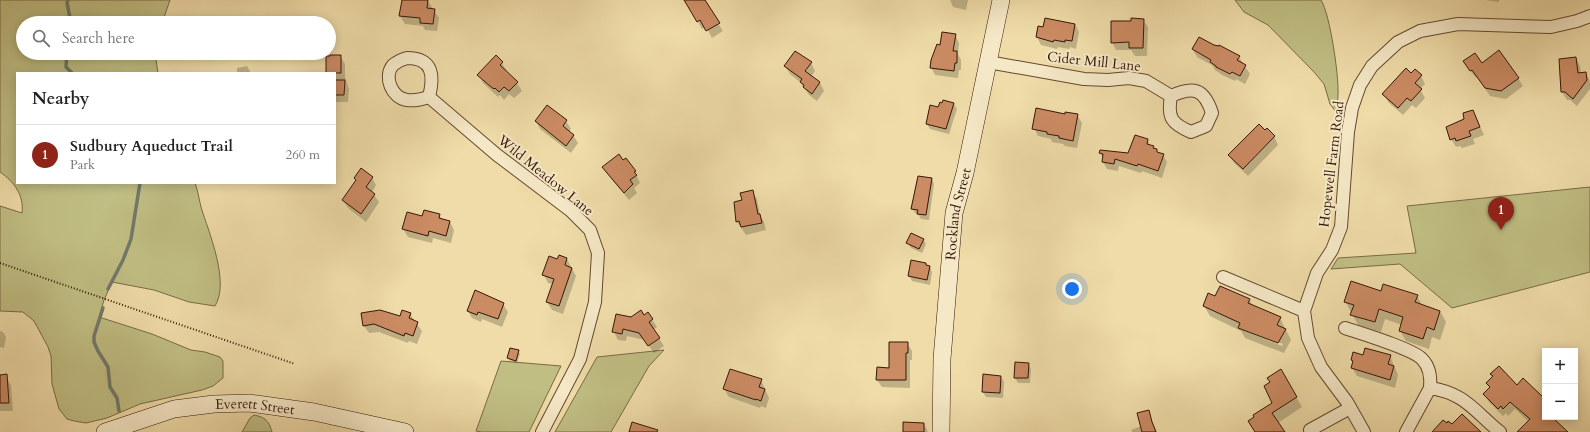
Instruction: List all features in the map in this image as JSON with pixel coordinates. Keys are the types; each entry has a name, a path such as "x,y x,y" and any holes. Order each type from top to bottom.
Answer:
{"street":[{"name":"Rockland Street","path":"941,432 942,359 954,213 965,174 1001,0"},
{"name":"Hopewell Farm Road","path":"1364,432 1350,408 1321,367 1308,338 1304,311 1317,273 1332,250 1341,227 1348,132 1352,108 1360,85 1372,66 1398,42 1420,31 1458,24 1551,27 1577,21 1590,16"},
{"name":"Cider Mill Lane","path":"988,62 1084,78 1108,80 1129,78 1146,81 1171,96"},
{"name":"Wild Meadow Lane","path":"429,97 497,154 571,211 590,230 598,253 595,302 580,359 542,432"},
{"path":"1223,277 1304,311"},
{"path":"1345,328 1401,348 1422,358 1428,368 1431,379 1430,388 1406,432"},
{"path":"1430,388 1443,390 1456,395 1470,404 1481,416 1500,432"},
{"name":"Everett Street","path":"106,432 174,409 214,404 249,403 314,412 405,432"},
{"path":"1310,430 1350,408"}],"path":[{"path":"0,263 295,364"}],"shaded area":[{"path":"0,0 170,0 164,16 16,16 16,60 156,60 158,72 16,72 16,184 195,184 217,257 220,284 219,296 215,306 189,302 154,290 112,282 104,300 99,317 152,334 191,350 205,352 220,357 223,361 223,378 213,386 202,390 140,404 107,418 86,423 67,419 59,409 52,384 51,356 48,347 34,321 23,312 0,311 0,206 22,213 22,201 14,185 0,172"},
{"path":"1235,0 1321,0 1328,18 1335,60 1338,85 1336,112 1330,104 1324,84 1314,72 1268,25 1244,12"},
{"path":"1590,187 1590,272 1452,308 1400,264 1331,269 1338,258 1416,253 1407,206"},
{"path":"664,350 649,366 611,432 555,432 597,357"},
{"path":"501,361 561,366 529,432 476,431"},
{"path":"254,415 266,420 272,432 242,432 250,418"}],"building":[{"path":"402,0 428,0 427,8 435,9 433,24 420,23 420,18 399,16"},
{"path":"684,0 705,0 720,23 706,31 700,20 697,22"},
{"path":"1045,18 1075,24 1072,41 1065,40 1065,42 1054,40 1053,42 1036,37 1038,26 1043,27"},
{"path":"1131,18 1144,19 1143,48 1129,48 1129,42 1111,43 1111,21 1131,21"},
{"path":"942,32 956,34 953,51 957,51 957,63 955,63 954,71 930,68 931,60 937,44 940,45"},
{"path":"1199,37 1240,56 1237,60 1246,65 1240,76 1232,72 1230,74 1216,67 1210,62 1211,60 1192,49"},
{"path":"1499,50 1519,78 1501,91 1485,88 1472,70 1470,71 1463,61 1475,53 1482,63"},
{"path":"795,51 812,62 805,71 820,82 812,94 803,87 804,85 800,82 802,79 784,66"},
{"path":"336,55 341,55 341,73 326,72 326,60 336,60"},
{"path":"496,55 503,62 500,65 518,82 509,91 504,87 499,92 477,75"},
{"path":"1576,57 1578,73 1586,72 1587,80 1573,99 1565,92 1561,92 1559,59"},
{"path":"1406,68 1411,73 1415,69 1422,75 1415,83 1422,89 1411,101 1407,98 1398,108 1382,94"},
{"path":"336,80 345,80 344,95 336,95"},
{"path":"943,100 954,103 946,129 926,124 930,105 938,107 940,102 942,103"},
{"path":"547,105 567,120 563,126 574,135 566,146 535,121"},
{"path":"1036,108 1065,114 1065,112 1078,114 1073,141 1047,134 1047,132 1032,129"},
{"path":"1473,110 1480,127 1469,131 1471,136 1456,141 1455,138 1450,140 1446,127 1464,119 1463,113"},
{"path":"1259,124 1265,130 1267,128 1275,136 1243,169 1228,155"},
{"path":"1135,135 1148,139 1147,144 1154,146 1153,148 1157,149 1157,152 1164,154 1158,171 1138,164 1137,166 1115,159 1114,164 1102,162 1103,154 1099,153 1100,150 1128,153"},
{"path":"619,154 623,160 626,158 636,171 634,172 637,175 630,180 633,184 624,193 602,167"},
{"path":"361,168 373,177 366,187 375,194 361,214 342,200 356,180 354,178"},
{"path":"918,176 932,178 926,215 917,214 918,210 911,209"},
{"path":"753,190 758,214 760,214 762,223 741,227 739,221 736,222 734,202 742,200 740,193"},
{"path":"424,210 440,214 439,218 450,221 446,236 429,231 428,236 402,229 407,212 422,216"},
{"path":"911,233 924,239 919,249 906,243"},
{"path":"559,255 567,258 565,265 572,268 559,306 546,302 554,279 542,275 549,256 557,259"},
{"path":"911,260 926,263 926,265 930,266 927,280 908,276"},
{"path":"1351,281 1381,291 1383,284 1418,295 1415,302 1440,311 1434,330 1427,327 1423,339 1399,331 1403,317 1379,309 1375,322 1350,315 1354,305 1344,302"},
{"path":"1220,286 1250,299 1248,303 1281,317 1277,325 1286,329 1278,343 1238,328 1240,323 1203,306 1208,293 1215,296"},
{"path":"475,290 504,303 498,319 478,312 477,315 467,311"},
{"path":"380,310 400,316 402,310 411,313 409,318 418,322 413,336 405,333 404,336 374,324 363,326 361,313"},
{"path":"641,310 644,315 648,312 653,319 649,322 660,338 648,346 639,333 623,329 622,334 612,332 616,314 631,317"},
{"path":"889,342 908,342 908,353 906,353 906,380 876,380 877,367 889,368"},
{"path":"510,348 519,350 516,361 507,358"},
{"path":"1365,348 1391,355 1388,364 1394,366 1390,380 1351,368 1353,352 1363,355"},
{"path":"1015,362 1029,363 1028,378 1014,378"},
{"path":"1499,366 1517,385 1523,378 1542,396 1542,420 1555,420 1568,432 1517,432 1530,419 1510,402 1503,409 1501,406 1498,409 1483,394 1490,387 1486,383 1493,376 1490,374"},
{"path":"730,369 762,379 759,387 765,389 761,401 723,389"},
{"path":"1281,369 1297,397 1272,413 1285,432 1255,432 1248,421 1254,417 1253,415 1272,403 1264,386 1270,382 1267,378"},
{"path":"7,374 9,403 0,403 0,375"},
{"path":"983,374 1001,376 1000,393 982,392"},
{"path":"1149,410 1156,432 1142,432 1137,413"},
{"path":"1462,414 1481,432 1432,432 1443,420 1452,424"},
{"path":"632,422 658,430 657,432 629,432"},
{"path":"903,422 924,423 924,432 903,432"}],"waterway":[{"path":"68,0 67,3 70,16"},
{"path":"66,60 66,67 71,72"},
{"path":"108,289 123,260 131,239 140,184"},
{"path":"103,308 94,336 94,342 108,367 110,387 117,398 119,411"}],"place":[{"name":"Sudbury Aqueduct Trail","path":"1501,230"}]}
